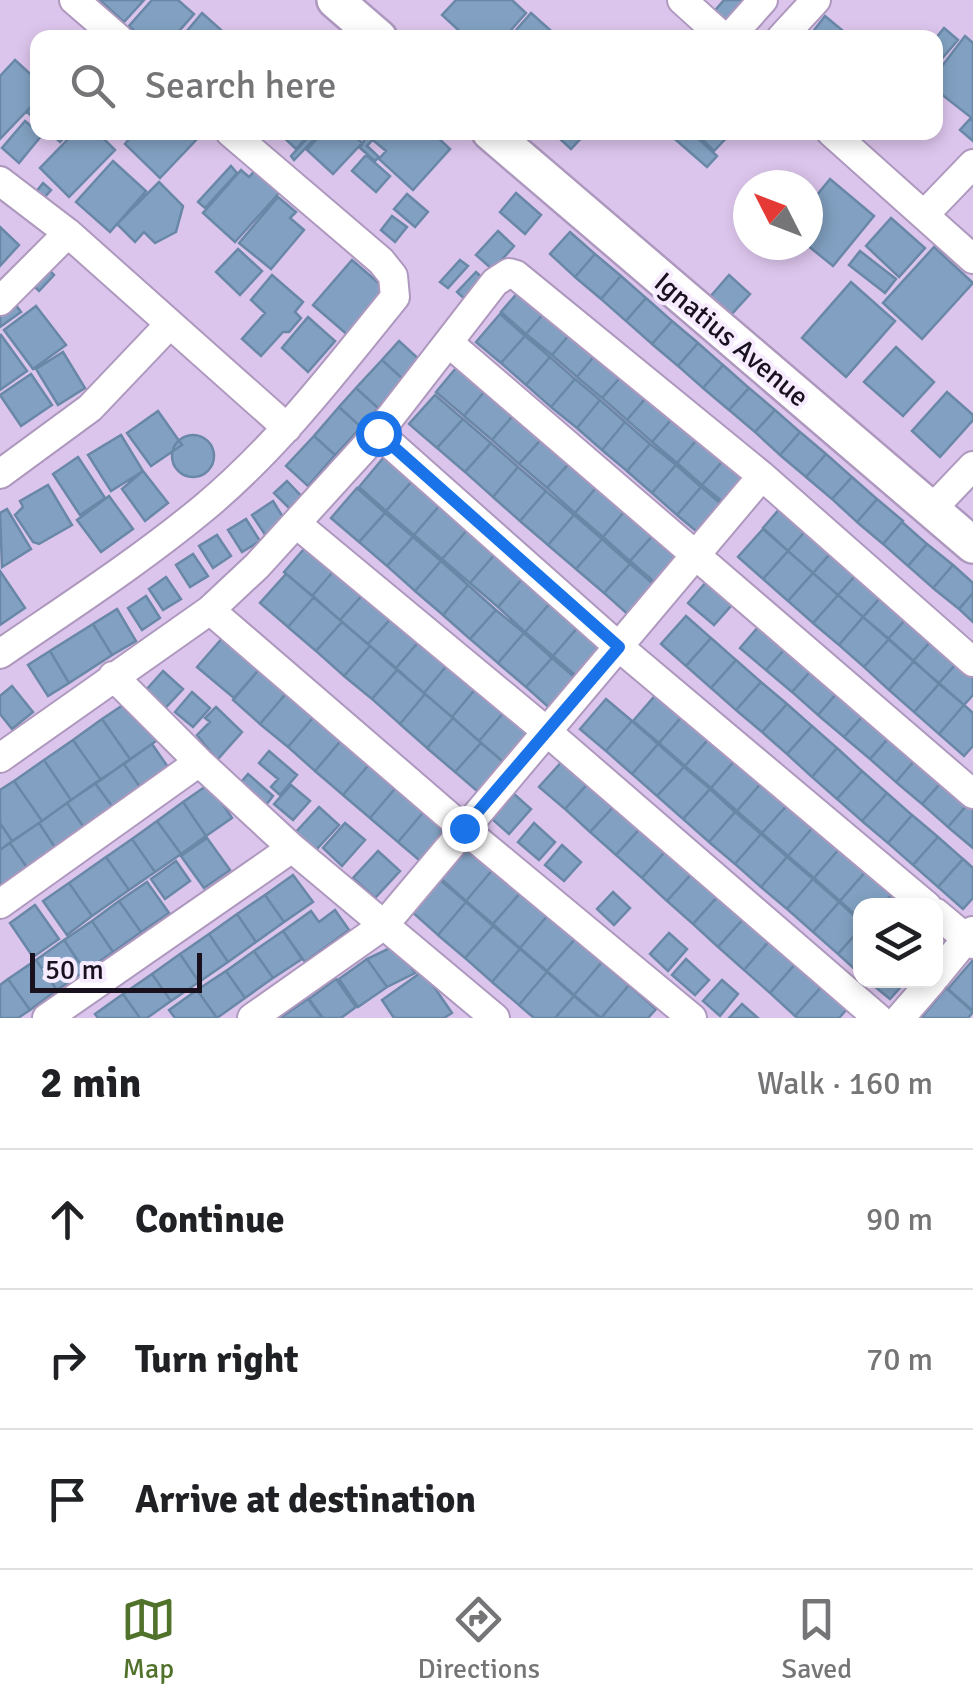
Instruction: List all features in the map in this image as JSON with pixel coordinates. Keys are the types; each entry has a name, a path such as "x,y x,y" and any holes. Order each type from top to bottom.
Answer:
{"street":[{"path":"74,0 109,30"},
{"path":"335,0 370,30"},
{"path":"682,0 717,30"},
{"path":"734,30 763,0"},
{"path":"788,30 816,0"},
{"path":"0,654 140,558 208,504 287,428 395,297 392,276 381,261 239,140"},
{"name":"Ignatius Avenue","path":"499,140 973,546"},
{"path":"840,140 924,216 968,243"},
{"path":"924,216 973,164"},
{"path":"0,181 68,233 287,428"},
{"path":"0,300 68,233"},
{"path":"0,758 210,610 298,524 378,433 495,282 508,273 516,275 762,476 973,662"},
{"path":"0,474 90,408 169,325"},
{"path":"450,343 973,794"},
{"path":"378,433 619,647 917,898"},
{"path":"932,510 973,466"},
{"path":"252,1018 384,925 762,476"},
{"path":"298,524 545,730 878,1018"},
{"path":"210,610 692,1018"},
{"path":"114,676 292,848 384,925 476,1013"},
{"path":"0,904 200,762"},
{"path":"47,1018 292,848"},
{"path":"943,917 971,938 943,968"},
{"path":"900,1018 926,988"}],"building":[{"path":"100,0 144,0 124,22"},
{"path":"152,0 178,0 194,14 180,30 133,30 129,26"},
{"path":"456,0 512,0 526,13 511,30 458,30 442,15"},
{"path":"724,0 745,0 722,26 711,15"},
{"path":"202,13 221,30 188,30"},
{"path":"531,13 550,30 516,30"},
{"path":"825,16 842,30 814,30"},
{"path":"944,28 958,40 943,57 943,30"},
{"path":"965,36 973,43 973,119 943,95 943,65"},
{"path":"15,60 30,74 30,107 0,139 0,76"},
{"path":"970,119 973,121 973,141 960,130"},
{"path":"25,121 30,125 30,140 38,140 19,163 2,148"},
{"path":"67,140 105,140 115,150 69,197 40,168"},
{"path":"128,140 196,140 160,178 125,144"},
{"path":"286,140 304,140 296,149"},
{"path":"306,140 313,140 294,160 291,156"},
{"path":"316,140 362,143 333,174 307,150"},
{"path":"364,140 372,140 367,146 379,157 375,161 360,148"},
{"path":"373,140 440,140 450,149 413,190 379,159 386,151"},
{"path":"561,140 579,140 571,149"},
{"path":"676,140 700,140 717,156 707,167"},
{"path":"703,140 724,140 714,151"},
{"path":"366,155 390,176 376,192 352,171"},
{"path":"113,161 146,191 110,232 76,202"},
{"path":"261,164 280,192 235,242 203,213 241,170 249,177"},
{"path":"231,166 237,173 205,208 198,202"},
{"path":"830,179 874,216 833,266 823,258 823,188"},
{"path":"159,182 183,206 176,232 155,243 144,232 135,242 117,224"},
{"path":"43,183 51,190 43,199 36,192"},
{"path":"516,193 541,215 525,234 500,212"},
{"path":"407,194 428,212 415,227 394,209"},
{"path":"278,197 296,212 290,218 304,230 271,269 239,243"},
{"path":"392,216 407,227 395,242 381,230"},
{"path":"891,218 925,248 899,277 866,246"},
{"path":"0,227 19,245 0,266"},
{"path":"498,231 514,246 493,270 476,255"},
{"path":"570,232 595,254 575,277 550,254"},
{"path":"934,247 973,283 922,339 883,303"},
{"path":"238,249 262,271 240,295 216,272"},
{"path":"860,251 896,279 885,293 849,265"},
{"path":"595,254 621,276 601,299 575,277"},
{"path":"352,260 389,292 350,337 313,305"},
{"path":"460,260 468,266 448,288 440,282"},
{"path":"49,270 54,275 39,291 34,286"},
{"path":"476,272 488,283 469,303 457,292"},
{"path":"272,275 303,302 295,312 301,318 261,356 242,339 265,313 251,300"},
{"path":"729,275 750,294 730,316 709,298"},
{"path":"621,276 646,298 626,321 601,299"},
{"path":"851,282 895,321 846,377 802,338"},
{"path":"525,284 550,306 526,334 501,312"},
{"path":"646,298 672,321 652,344 626,321"},
{"path":"12,300 21,312 0,327 0,309"},
{"path":"36,306 66,345 33,369 4,330"},
{"path":"550,306 575,328 552,355 526,334"},
{"path":"500,314 525,336 501,363 476,342"},
{"path":"308,317 335,341 308,372 282,348"},
{"path":"672,321 698,343 678,366 652,344"},
{"path":"575,328 600,349 577,377 552,355"},
{"path":"0,336 27,371 0,390"},
{"path":"525,336 550,357 526,385 501,363"},
{"path":"399,341 421,361 404,380 382,360"},
{"path":"698,343 723,365 703,388 678,366"},
{"path":"896,347 934,382 903,416 864,382"},
{"path":"600,349 626,371 602,398 577,377"},
{"path":"63,352 85,388 58,405 36,369"},
{"path":"550,357 575,379 551,407 526,385"},
{"path":"382,360 404,380 378,408 356,388"},
{"path":"461,362 489,386 464,416 436,392"},
{"path":"723,365 749,388 729,410 703,388"},
{"path":"626,371 651,392 627,420 602,398"},
{"path":"31,374 52,405 21,426 0,395"},
{"path":"575,379 600,400 577,428 551,407"},
{"path":"489,386 517,411 492,440 464,416"},
{"path":"356,388 378,408 361,427 339,407"},
{"path":"749,388 775,410 755,432 729,410"},
{"path":"651,392 676,414 652,442 627,420"},
{"path":"947,392 973,415 973,420 940,457 912,431"},
{"path":"435,395 463,419 437,448 409,424"},
{"path":"600,400 625,422 602,450 577,428"},
{"path":"339,407 361,427 335,455 314,436"},
{"path":"775,410 800,432 780,455 755,432"},
{"path":"158,411 182,445 151,466 127,433"},
{"path":"517,411 545,435 519,464 492,440"},
{"path":"676,414 701,435 677,463 652,442"},
{"path":"463,419 491,443 465,472 437,448"},
{"path":"625,422 650,444 627,471 602,450"},
{"path":"800,432 826,454 806,477 780,455"},
{"path":"121,435 143,471 111,491 88,455"},
{"path":"193,435 208,441 214,456 208,471 193,477 178,471 172,456 178,441"},
{"path":"545,435 573,459 547,488 519,464"},
{"path":"701,435 726,457 702,485 677,463"},
{"path":"314,436 335,455 308,486 286,466"},
{"path":"491,443 518,467 493,497 465,472"},
{"path":"650,444 676,465 652,493 627,471"},
{"path":"826,454 852,477 832,499 806,477"},
{"path":"78,457 105,498 80,515 53,474"},
{"path":"384,457 412,481 386,511 359,487"},
{"path":"726,457 751,478 728,506 702,485"},
{"path":"573,459 600,483 575,513 547,488"},
{"path":"676,465 701,487 677,515 652,493"},
{"path":"518,467 546,491 520,521 493,497"},
{"path":"143,471 168,503 145,521 122,489"},
{"path":"852,477 877,499 857,522 832,499"},
{"path":"287,481 306,501 294,513 274,493"},
{"path":"412,481 440,505 414,535 386,511"},
{"path":"600,483 628,507 603,537 575,513"},
{"path":"48,485 72,525 39,544 33,542 15,515 23,507 20,501"},
{"path":"701,487 726,508 702,536 677,515"},
{"path":"357,488 385,513 359,542 331,518"},
{"path":"546,491 574,515 548,545 520,521"},
{"path":"109,496 133,529 101,552 77,520"},
{"path":"877,499 903,521 883,544 857,522"},
{"path":"787,500 813,522 788,551 763,528"},
{"path":"273,501 286,522 266,536 252,515"},
{"path":"440,505 468,529 442,559 414,535"},
{"path":"628,507 656,532 630,561 603,537"},
{"path":"7,509 31,549 2,567 0,513"},
{"path":"385,513 413,537 387,566 359,542"},
{"path":"574,515 602,539 576,569 548,545"},
{"path":"246,519 260,541 242,552 228,530"},
{"path":"813,522 838,545 813,573 788,551"},
{"path":"902,522 927,544 908,566 883,544"},
{"path":"468,529 495,554 470,583 442,559"},
{"path":"763,529 788,551 763,579 738,557"},
{"path":"656,532 684,555 658,585 630,561"},
{"path":"217,535 231,556 213,568 199,546"},
{"path":"413,537 441,561 415,591 387,566"},
{"path":"602,539 630,564 604,593 576,569"},
{"path":"310,542 338,566 312,596 284,572"},
{"path":"927,544 953,565 933,588 908,566"},
{"path":"838,545 863,567 838,595 813,573"},
{"path":"788,551 813,573 788,601 763,579"},
{"path":"193,554 208,576 190,587 176,565"},
{"path":"495,554 523,578 498,607 470,583"},
{"path":"441,561 468,585 443,615 415,591"},
{"path":"630,564 658,588 632,618 604,593"},
{"path":"953,565 973,583 973,593 959,609 933,588"},
{"path":"338,566 366,591 340,620 312,596"},
{"path":"863,567 888,589 863,617 838,595"},
{"path":"0,571 25,608 0,625"},
{"path":"813,573 838,595 813,623 788,601"},
{"path":"286,574 314,597 288,627 260,603"},
{"path":"713,574 739,597 714,625 688,603"},
{"path":"166,577 181,599 163,610 149,589"},
{"path":"523,578 551,602 525,632 498,607"},
{"path":"468,585 496,610 470,639 443,615"},
{"path":"888,589 913,611 888,639 863,617"},
{"path":"366,591 394,615 368,644 340,620"},
{"path":"973,593 973,622 959,609"},
{"path":"838,595 863,617 839,645 813,623"},
{"path":"146,596 160,618 142,630 128,608"},
{"path":"314,597 342,622 316,651 288,627"},
{"path":"551,602 579,626 553,656 525,632"},
{"path":"117,609 136,641 112,655 93,624"},
{"path":"496,610 524,633 498,663 470,639"},
{"path":"913,611 938,633 913,661 888,639"},
{"path":"394,615 421,639 396,668 368,644"},
{"path":"686,616 711,638 686,666 661,644"},
{"path":"863,617 889,639 864,667 839,645"},
{"path":"765,619 791,642 766,670 740,648"},
{"path":"342,622 370,646 344,676 316,651"},
{"path":"93,624 112,655 69,683 50,651"},
{"path":"579,626 607,650 581,680 553,656"},
{"path":"524,633 552,658 526,687 498,663"},
{"path":"938,633 964,655 939,683 913,661"},
{"path":"225,635 262,666 234,698 197,667"},
{"path":"711,638 736,660 711,688 686,666"},
{"path":"421,639 449,663 424,693 396,668"},
{"path":"889,639 914,661 889,690 864,667"},
{"path":"791,642 817,664 792,692 766,670"},
{"path":"370,646 397,670 372,699 344,676"},
{"path":"50,651 69,683 48,696 28,665"},
{"path":"964,655 973,663 973,695 964,705 939,683"},
{"path":"552,658 580,682 554,712 526,687"},
{"path":"736,660 761,682 736,710 711,688"},
{"path":"914,661 939,684 914,712 889,690"},
{"path":"449,663 477,687 452,717 424,693"},
{"path":"817,664 843,686 818,715 792,692"},
{"path":"262,666 289,690 260,724 233,700"},
{"path":"397,670 425,694 400,724 372,699"},
{"path":"163,671 183,689 158,716 139,698"},
{"path":"761,682 787,704 762,732 736,710"},
{"path":"939,684 964,705 939,734 914,712"},
{"path":"12,686 33,712 12,729 0,714 0,696"},
{"path":"843,686 869,709 844,737 818,715"},
{"path":"477,687 505,711 479,741 452,717"},
{"path":"289,690 317,713 288,747 260,724"},
{"path":"659,691 685,713 659,743 633,721"},
{"path":"192,692 210,708 193,727 175,712"},
{"path":"425,694 453,718 427,748 400,724"},
{"path":"132,699 159,739 130,759 102,719"},
{"path":"606,699 632,721 606,751 580,729"},
{"path":"787,704 812,726 787,754 762,732"},
{"path":"964,705 973,713 973,746 964,756 939,734"},
{"path":"216,707 242,732 217,760 197,735 210,722 205,718"},
{"path":"869,709 895,731 870,759 844,737"},
{"path":"505,711 533,736 507,765 479,741"},
{"path":"317,713 344,737 315,771 288,747"},
{"path":"685,713 711,736 685,766 659,743"},
{"path":"453,718 481,743 455,772 427,748"},
{"path":"102,719 130,759 101,780 73,740"},
{"path":"632,721 658,744 632,774 606,751"},
{"path":"812,726 837,748 812,777 787,754"},
{"path":"895,731 921,753 896,782 870,759"},
{"path":"711,736 737,758 711,788 685,766"},
{"path":"344,737 372,761 343,795 315,771"},
{"path":"73,740 101,780 71,800 44,760"},
{"path":"481,743 509,767 483,796 455,772"},
{"path":"152,744 170,770 142,790 124,764"},
{"path":"658,744 684,767 657,796 632,774"},
{"path":"837,748 862,771 837,799 812,777"},
{"path":"269,751 297,775 280,795 271,787 278,779 259,763"},
{"path":"921,753 947,776 922,804 896,782"},
{"path":"566,757 591,780 565,809 539,787"},
{"path":"737,758 763,781 737,811 711,788"},
{"path":"44,760 71,800 42,821 14,781"},
{"path":"372,761 399,784 370,818 343,795"},
{"path":"124,764 142,790 114,809 95,783"},
{"path":"684,767 710,789 683,819 657,796"},
{"path":"862,771 887,793 862,821 837,799"},
{"path":"248,774 273,796 262,810 236,788"},
{"path":"947,776 973,798 948,827 922,804"},
{"path":"591,780 617,803 590,832 565,809"},
{"path":"14,781 42,821 12,841 0,823 0,790"},
{"path":"763,781 789,803 762,833 737,811"},
{"path":"95,783 114,809 85,829 67,803"},
{"path":"209,784 232,818 206,836 183,802"},
{"path":"399,784 427,808 398,842 370,818"},
{"path":"291,785 310,801 293,820 274,804"},
{"path":"710,789 735,812 709,842 683,819"},
{"path":"887,793 912,815 888,843 862,821"},
{"path":"514,794 531,809 509,834 492,819"},
{"path":"973,798 973,848 948,827"},
{"path":"183,802 206,836 181,854 157,821"},
{"path":"67,803 85,829 56,849 39,823"},
{"path":"617,803 643,825 616,855 590,832"},
{"path":"789,803 814,826 788,856 762,833"},
{"path":"319,807 339,825 315,851 295,833"},
{"path":"427,808 454,831 425,865 398,842"},
{"path":"735,812 761,834 735,864 709,842"},
{"path":"912,815 938,837 913,865 888,843"},
{"path":"157,821 181,854 155,872 132,839"},
{"path":"0,823 12,841 0,850"},
{"path":"39,823 56,849 28,869 10,843"},
{"path":"345,823 365,840 342,866 323,848"},
{"path":"534,823 555,842 539,860 518,842"},
{"path":"643,825 668,848 642,878 616,855"},
{"path":"814,826 840,848 814,878 788,856"},
{"path":"761,834 787,857 761,887 735,864"},
{"path":"938,837 963,859 938,887 913,865"},
{"path":"207,838 230,870 204,888 181,856"},
{"path":"132,839 155,872 129,890 106,857"},
{"path":"10,843 28,869 0,888 0,850"},
{"path":"467,845 494,868 466,901 439,877"},
{"path":"562,845 581,862 564,881 545,865"},
{"path":"668,848 694,871 667,901 642,878"},
{"path":"840,848 866,871 840,901 814,878"},
{"path":"378,851 400,871 375,898 353,878"},
{"path":"106,857 129,890 92,916 69,883"},
{"path":"787,857 813,879 787,909 761,887"},
{"path":"963,859 973,868 973,898 963,909 938,887"},
{"path":"176,861 190,881 165,899 151,879"},
{"path":"494,868 521,892 493,924 466,901"},
{"path":"694,871 719,895 693,924 667,901"},
{"path":"866,871 892,894 888,898 853,898 853,913 840,901"},
{"path":"293,875 313,902 284,922 265,895"},
{"path":"439,879 466,902 438,935 411,911"},
{"path":"813,879 839,902 813,932 787,909"},
{"path":"147,882 169,913 141,932 119,901"},
{"path":"69,883 92,916 67,935 43,901"},
{"path":"521,892 548,915 520,948 493,924"},
{"path":"613,892 630,908 614,925 597,909"},
{"path":"265,895 284,922 256,942 237,914"},
{"path":"719,895 745,917 718,947 693,924"},
{"path":"119,901 141,932 113,952 92,921"},
{"path":"466,902 493,926 465,958 438,935"},
{"path":"839,902 853,915 853,937 838,954 813,932"},
{"path":"35,905 59,939 33,957 10,923"},
{"path":"335,910 349,930 305,962 283,931 311,911 319,922"},
{"path":"237,914 256,942 228,962 209,934"},
{"path":"548,915 575,939 547,971 520,948"},
{"path":"745,917 770,940 744,970 718,947"},
{"path":"92,921 113,952 85,971 64,940"},
{"path":"493,926 520,949 492,982 465,958"},
{"path":"283,931 302,959 273,978 254,951"},
{"path":"669,933 687,949 668,971 650,954"},
{"path":"209,934 228,962 199,982 180,954"},
{"path":"853,937 853,968 838,954"},
{"path":"575,939 602,962 574,995 547,971"},
{"path":"64,940 85,971 57,990 36,960"},
{"path":"770,940 796,963 770,993 744,970"},
{"path":"396,945 415,973 387,987 367,959"},
{"path":"520,949 547,972 519,1005 492,982"},
{"path":"254,951 273,978 245,998 226,971"},
{"path":"180,954 199,982 171,1001 152,974"},
{"path":"367,959 387,987 358,1007 339,979"},
{"path":"686,959 709,980 695,995 672,975"},
{"path":"36,960 57,990 30,1010 8,979"},
{"path":"973,960 973,1011 948,989"},
{"path":"602,962 629,985 601,1018 574,995"},
{"path":"796,963 822,986 795,1016 770,993"},
{"path":"226,971 245,998 217,1018 197,990"},
{"path":"423,971 452,1013 444,1018 394,1018 382,1000"},
{"path":"547,972 574,996 555,1018 534,1018 519,1005"},
{"path":"152,974 171,1001 147,1018 140,1018 123,994"},
{"path":"8,979 30,1010 18,1018 0,1018 0,985"},
{"path":"336,979 356,1007 341,1018 323,1018 309,999"},
{"path":"722,980 738,994 720,1016 703,1001"},
{"path":"629,985 656,1009 648,1018 601,1018"},
{"path":"822,986 847,1009 839,1018 795,1016"},
{"path":"877,988 900,988 890,999"},
{"path":"946,988 973,1012 968,1018 921,1018"},
{"path":"197,990 217,1018 175,1018 169,1010"},
{"path":"123,994 140,1018 98,1018 95,1014"},
{"path":"574,996 600,1018 555,1018"},
{"path":"308,999 322,1018 280,1018"},
{"path":"742,1004 758,1018 729,1018"}],"route":[{"path":"378,433 619,647 464,828"}]}
